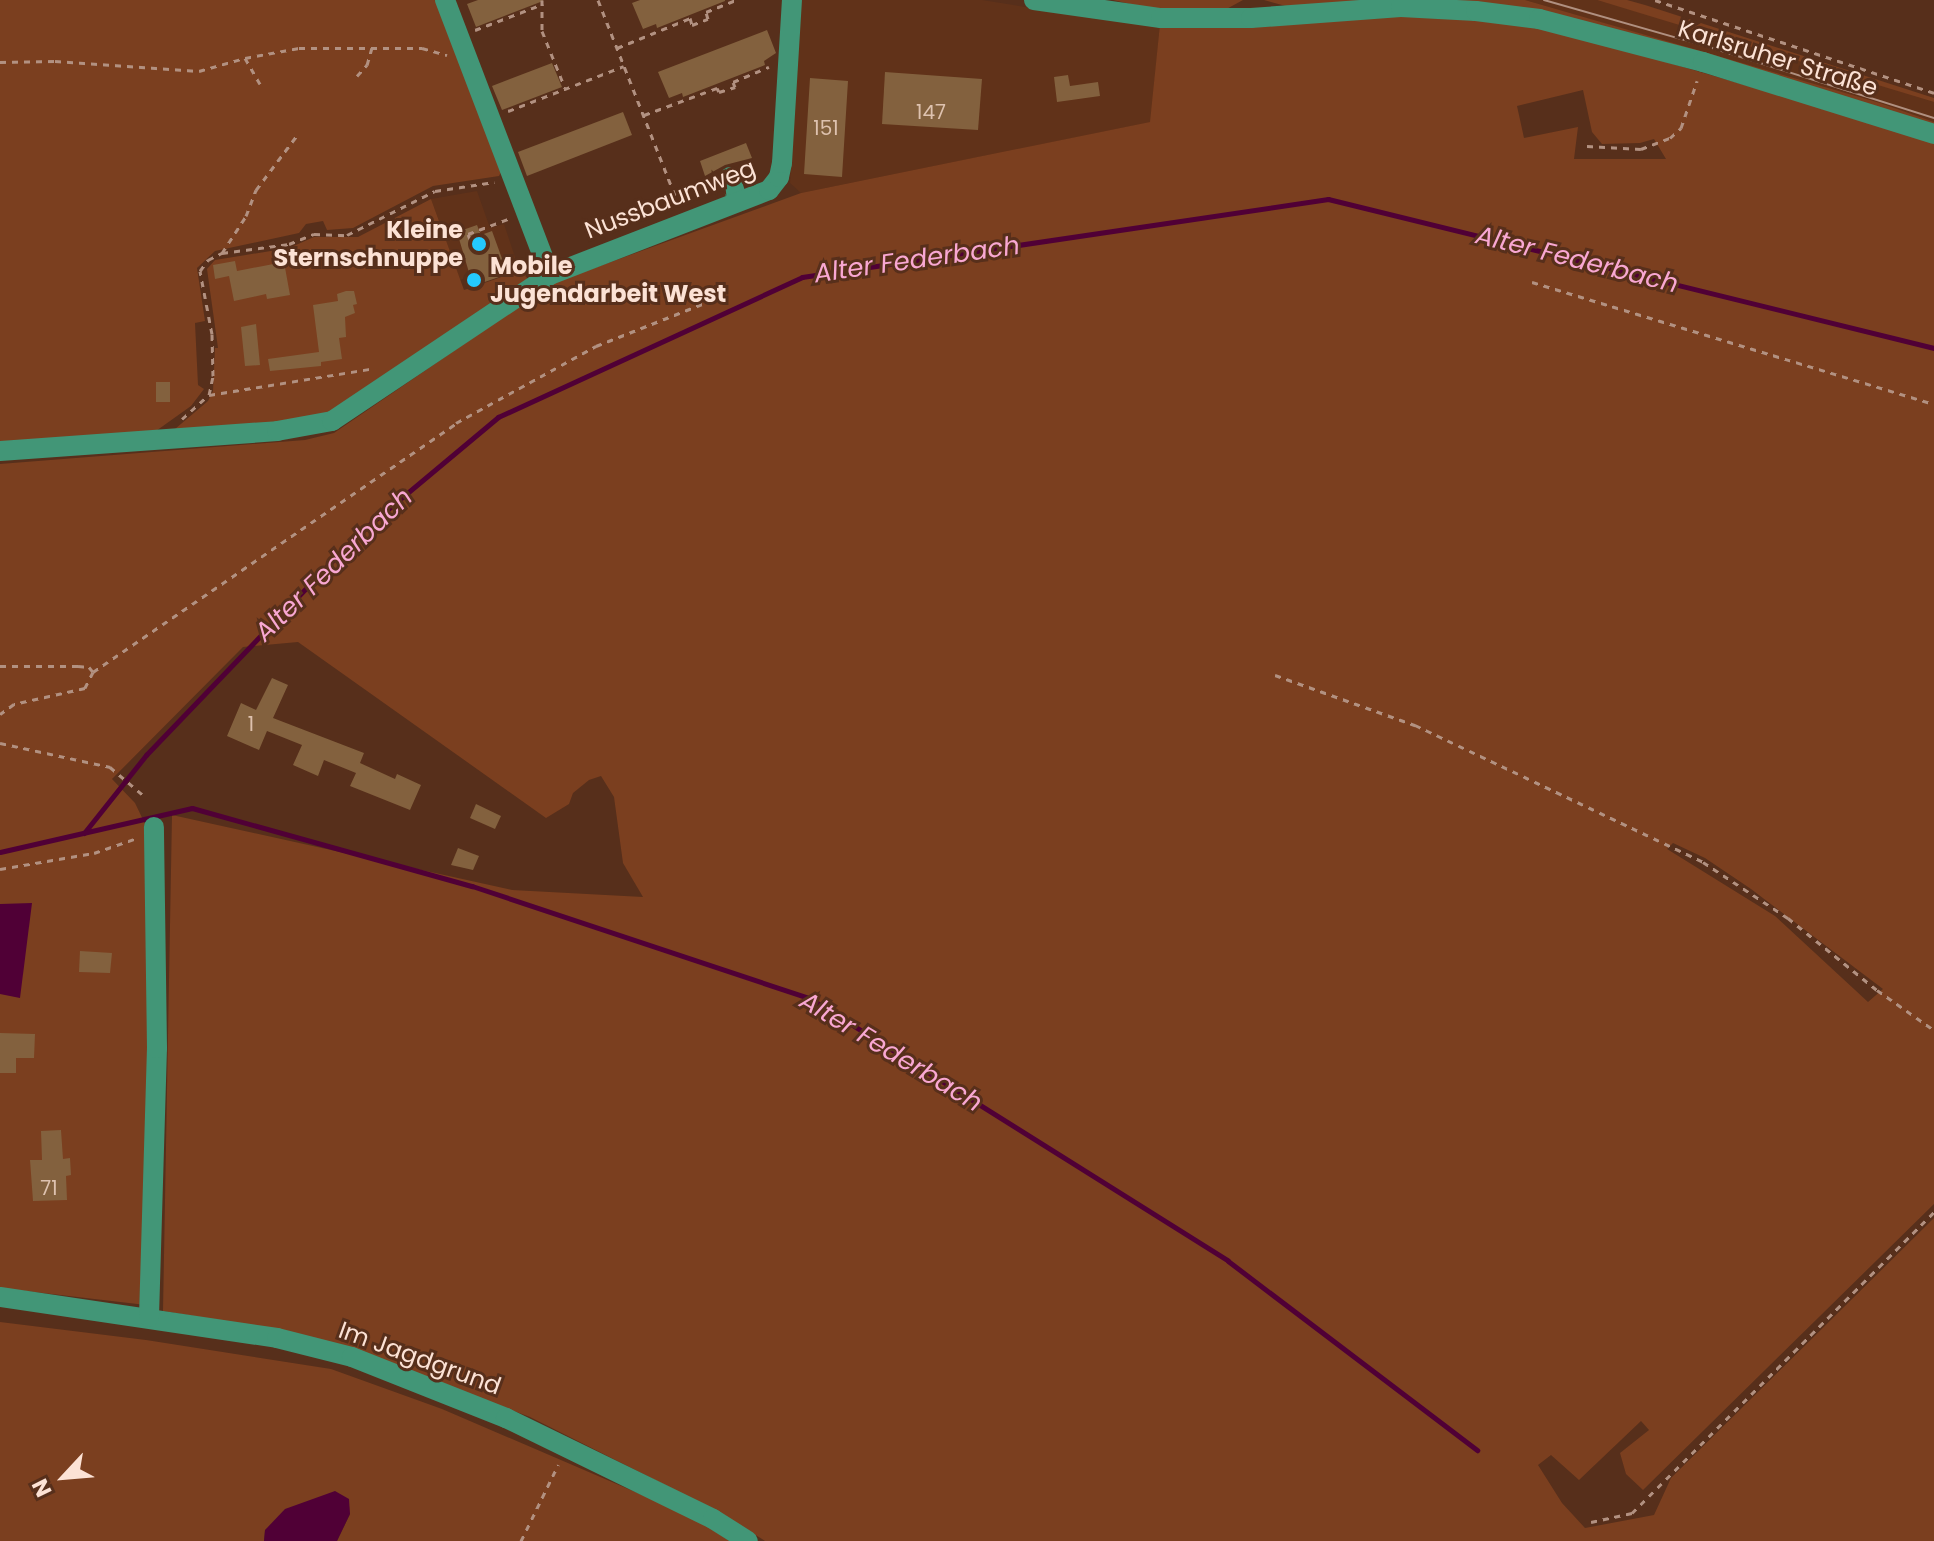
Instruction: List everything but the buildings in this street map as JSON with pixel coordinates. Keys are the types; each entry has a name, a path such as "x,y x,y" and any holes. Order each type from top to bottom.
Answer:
{"street":[{"path":"445,0 550,275"},
{"name":"Nussbaumweg","path":"0,451 277,431 332,421 550,275 685,220 769,190 779,177 792,0"},
{"name":"Karlsruher Straße","path":"1034,0 1161,18 1251,18 1401,7 1476,11 1539,19 1703,62 1934,134"},
{"path":"730,177 738,201"},
{"path":"149,1317 157,1048 155,830"},
{"name":"Im Jagdgrund","path":"0,1297 277,1338 352,1357 506,1418 713,1519 748,1541"}],"path":[{"path":"598,0 685,220"},
{"path":"617,48 690,18 692,25 708,19 706,12 736,0"},
{"path":"1655,0 1934,93"},
{"path":"459,36 542,2 542,31 566,89"},
{"path":"357,76 367,65 372,47"},
{"path":"0,62 55,61 199,71 299,48 422,48 455,57 466,56"},
{"path":"245,58 260,84"},
{"path":"1587,146 1641,149 1670,138 1681,128 1703,62"},
{"path":"644,115 717,88 719,92 735,87 733,82 776,64 788,66"},
{"path":"491,117 624,66"},
{"path":"222,253 246,216 256,190 298,134"},
{"path":"209,395 213,376 212,334 200,271 208,260 222,253 289,244 314,234 347,235 435,191 513,178"},
{"path":"470,239 468,234 526,212"},
{"path":"1532,282 1934,404"},
{"path":"0,714 14,704 85,688 93,672 456,423 596,346 712,300"},
{"path":"162,441 163,432 209,395 404,363 417,366"},
{"path":"0,666 78,666 89,667 93,672"},
{"path":"1275,675 1415,725 1703,862 1788,918 1877,990 1934,1030"},
{"path":"0,743 20,751 110,767 143,795"},
{"path":"0,869 94,853 155,830"},
{"path":"1591,1522 1632,1513 1934,1212"},
{"path":"521,1541 567,1447"}],"shaded area":[{"path":"0,0 437,0 501,172 499,176 433,186 353,228 327,230 323,221 306,224 299,233 215,251 197,268 205,321 195,323 198,385 204,389 191,406 149,436 0,447"},
{"path":"800,0 982,0 1095,18 1160,24 1151,122 801,193 790,183"},
{"path":"1113,0 1243,0 1221,12 1160,11"},
{"path":"1264,0 1525,0 1880,103 1934,122 1934,131 1570,21 1293,8"},
{"path":"1525,0 1597,0 1753,45 1934,102 1934,122"},
{"path":"1597,0 1627,0 1645,5 1934,98 1934,102"},
{"path":"1396,16 1466,17 1546,27 1934,140 1934,1204 1643,1490 1626,1474 1620,1453 1649,1430 1641,1421 1579,1480 1551,1455 1538,1465 1562,1503 1585,1528 1654,1515 1671,1478 1934,1218 1934,1541 765,1541 719,1512 530,1417 346,1349 267,1328 163,1311 172,815 512,890 643,897 623,863 614,797 601,776 589,780 573,793 569,804 546,818 298,642 243,647 112,779 135,803 147,828 151,888 146,1305 0,1288 0,464 305,440 334,433 553,283 801,193 1150,122 1160,24","holes":["1583,90 1592,132 1602,144 1640,143 1654,139 1666,159 1574,159 1578,127 1524,138 1517,106","1673,843 1705,858 1751,889 1883,989 1868,1002 1775,916 1667,849"]},
{"name":"Kleine Sternschnuppe","path":"477,191 490,228 504,224 516,260 460,280 431,199"},
{"path":"431,199 464,290 513,273 510,262 520,259 529,284 332,416 275,428 175,429 208,401 213,391 215,348 218,348 207,269 215,260 289,248 314,237 358,237"},
{"path":"32,903 20,998 0,994 0,904"},
{"path":"0,1322 146,1340 331,1369 442,1409 691,1516 730,1541 337,1541 350,1514 265,1530 264,1541 0,1541"},
{"path":"335,1491 349,1499 350,1514 337,1541 264,1541 265,1530 285,1509"}],"waterway":[{"name":"Alter Federbach","path":"84,833 146,755 357,535 498,417 802,277 1328,199 1934,348"},
{"name":"Alter Federbach","path":"0,852 192,808 472,886 811,999 1228,1261 1477,1450"}],"tram line":[{"path":"1544,0 1709,47 1934,118"}],"place":[{"name":"Kleine Sternschnuppe","path":"479,244"},
{"name":"Mobile Jugendarbeit West","path":"474,280"}]}
